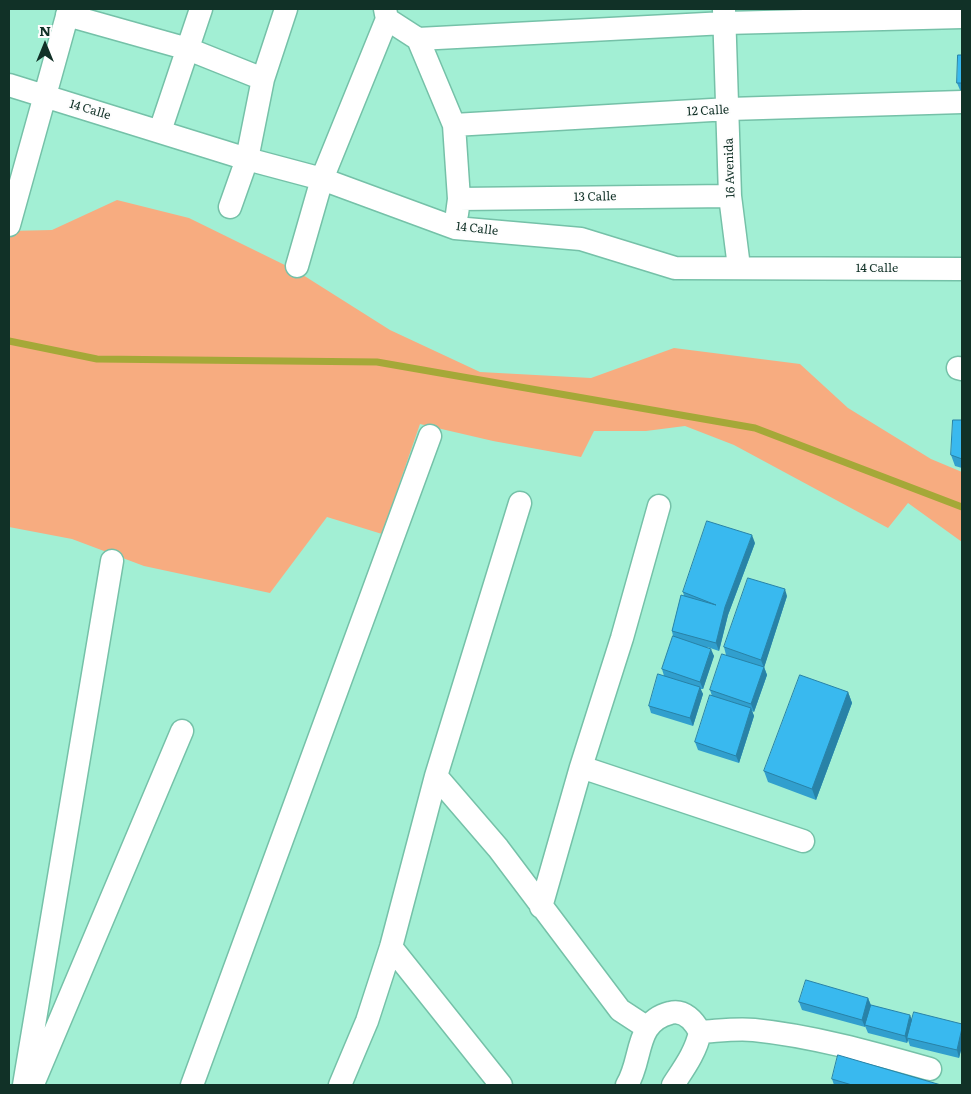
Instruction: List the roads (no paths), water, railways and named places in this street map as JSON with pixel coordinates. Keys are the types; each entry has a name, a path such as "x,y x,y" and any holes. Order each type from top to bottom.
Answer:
{"street":[{"path":"160,131 201,9"},
{"path":"230,206 247,159 263,79 286,9"},
{"path":"9,225 68,12 188,50 263,79"},
{"path":"297,266 322,180 386,14 418,39 454,124 459,199 455,228"},
{"path":"418,39 724,16 962,17"},
{"name":"16 Avenida","path":"724,16 729,110 730,196 739,267"},
{"name":"14 Calle","path":"9,85 247,159 322,180 455,228 580,239 676,268 962,269"},
{"name":"12 Calle","path":"454,124 729,110 962,102"},
{"name":"13 Calle","path":"459,199 730,196"},
{"path":"192,1085 430,436"},
{"path":"341,1085 367,1021 391,947 436,776 520,503"},
{"path":"541,907 580,767 622,638 659,506"},
{"path":"24,1085 112,560"},
{"path":"32,1085 182,731"},
{"path":"580,767 803,841"},
{"path":"436,776 498,848 620,1010 646,1027"},
{"path":"391,947 501,1085"},
{"path":"628,1085 646,1027 662,1015 675,1012 687,1015 700,1032 698,1042 688,1062 673,1085"},
{"path":"700,1032 752,1030 779,1034 832,1044 930,1069"}],"waterway":[{"path":"9,341 97,359 377,362 755,428 962,507"}]}
